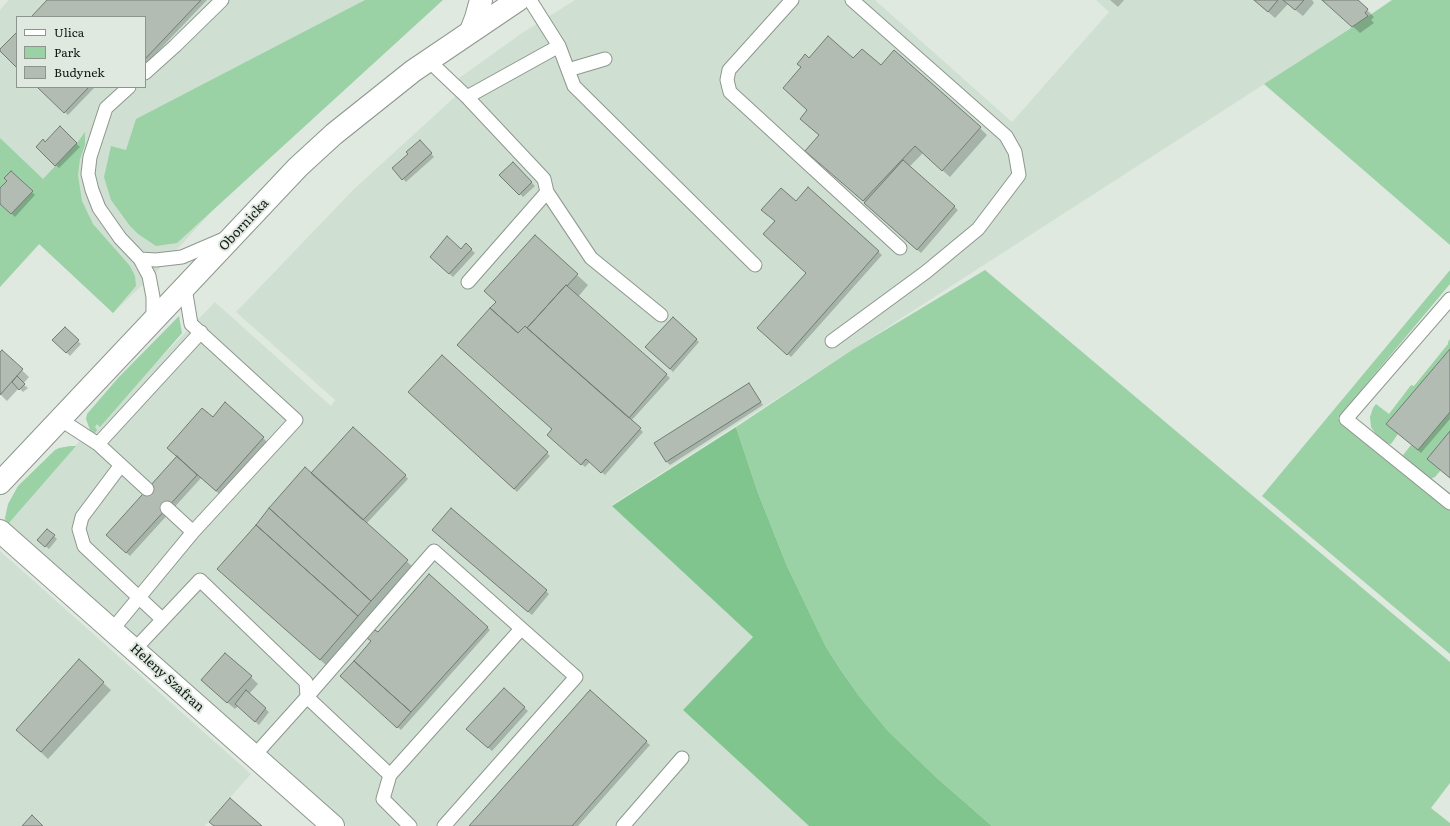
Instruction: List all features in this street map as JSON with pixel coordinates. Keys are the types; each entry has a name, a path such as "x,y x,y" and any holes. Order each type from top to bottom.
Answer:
{"main road":[{"path":"471,31 481,0"},
{"name":"Obornicka","path":"0,483 298,167 334,134 413,71 518,0"},
{"name":"Heleny Szafran","path":"0,530 254,756 323,823"}],"lane":[{"path":"146,72 222,0"},
{"path":"530,0 559,46 574,86 755,265"},
{"path":"792,0 729,70 727,80 730,92 900,248"},
{"path":"832,341 926,272 978,229 1019,176 1015,152 1006,136 852,0"},
{"path":"467,97 559,46"},
{"path":"568,70 606,59"},
{"path":"428,60 467,97 544,179 547,192 591,258 661,315"},
{"path":"128,88 106,108 90,157 88,174 99,208 120,238 140,259 149,276 153,297 153,322"},
{"path":"468,282 547,192"},
{"path":"140,259 156,260 182,257 235,234"},
{"path":"112,630 193,532 296,420 191,324 185,288"},
{"path":"1450,299 1346,419 1450,503"},
{"path":"98,444 201,332"},
{"path":"61,420 98,444 147,489"},
{"path":"121,465 82,517 79,529 84,546 162,619"},
{"path":"167,508 193,532"},
{"path":"254,756 307,698 434,551 576,677 444,826"},
{"path":"134,650 200,580 306,682 307,698 390,775"},
{"path":"410,826 383,799 390,775 521,629"},
{"path":"624,826 682,758"}],"shaded area":[{"path":"9,0 441,0 281,136 158,270 113,313 40,244 0,287 0,10"},
{"path":"575,0 875,0 1012,122 1109,12 1096,0 1357,0 1373,14 612,505 753,637 683,710 809,826 347,826 3,520 215,302 331,406 335,400 236,312 354,189 458,94 448,86 522,33"},
{"path":"0,551 251,774 205,826 0,826"}],"green space":[{"path":"365,0 443,0 177,243 156,246 138,234 130,226 111,200 104,177 111,146 126,150 136,119"},
{"path":"1392,0 1450,0 1450,245 1264,84"},
{"path":"85,132 85,145 80,159 78,175 82,201 93,224 130,266 135,276 136,286 113,313 39,244 0,287 0,138 43,179 77,143"},
{"path":"985,270 1450,662 1450,783 1431,808 1450,823 1450,826 992,826 938,779 888,731 859,696 826,647 787,566 758,493 736,427 852,350"},
{"path":"1450,270 1450,284 1338,418 1450,510 1450,654 1262,496"},
{"path":"179,316 182,333 100,427 97,424 95,427 97,430 95,433 90,430 86,419 87,414 118,378"},
{"path":"1450,339 1450,349 1387,424 1398,434 1391,444 1386,443 1377,436 1371,427 1370,417 1373,408 1376,404 1389,414 1411,385 1414,386 1448,344"},
{"path":"1450,412 1450,431 1441,470 1435,477 1430,479 1404,458 1403,455 1411,445 1418,450"},
{"path":"736,427 758,493 787,566 826,647 840,669 859,696 888,731 938,779 992,826 809,826 683,710 753,637 612,506"},
{"path":"76,446 8,524 5,518 8,504 18,486 55,450"}],"building":[{"path":"47,0 201,0 146,58 146,16 32,16"},
{"path":"1254,0 1278,0 1268,12"},
{"path":"1283,0 1304,0 1295,10"},
{"path":"1322,0 1358,0 1368,9 1365,13 1368,16 1352,27"},
{"path":"16,33 16,67 0,51 0,49"},
{"path":"828,36 853,58 862,49 881,65 894,50 981,127 942,171 915,146 863,201 805,151 819,135 800,119 807,110 783,88 801,67 797,64 805,54 809,58"},
{"path":"38,88 88,88 64,113"},
{"path":"60,126 77,143 55,166 36,147 43,139 45,142"},
{"path":"420,140 432,153 402,180 392,168 408,154 406,152"},
{"path":"903,160 955,206 917,250 864,203"},
{"path":"513,162 532,182 519,195 499,175"},
{"path":"11,171 33,191 11,214 0,204 0,188 7,181 4,178"},
{"path":"808,187 879,251 787,355 757,328 806,273 763,234 775,221 761,210 781,188 796,201"},
{"path":"535,235 578,274 527,328 525,326 518,333 490,308 496,302 484,291"},
{"path":"447,236 461,249 466,243 472,249 449,274 430,257"},
{"path":"566,285 667,374 629,418 527,328"},
{"path":"490,308 518,333 525,326 641,428 601,473 586,459 581,465 547,435 552,429 457,345"},
{"path":"673,317 697,339 670,369 645,347"},
{"path":"65,327 79,340 66,353 52,340"},
{"path":"1450,349 1450,412 1418,450 1386,424"},
{"path":"2,350 23,369 0,395 0,352"},
{"path":"442,355 548,452 514,489 408,392"},
{"path":"17,376 25,384 19,390 12,382"},
{"path":"749,383 761,402 666,462 654,443"},
{"path":"225,402 264,437 216,491 167,448 202,408 213,417"},
{"path":"353,427 406,475 363,520 311,473"},
{"path":"1450,431 1450,478 1427,459"},
{"path":"177,456 197,475 126,553 106,535"},
{"path":"305,467 408,560 371,601 269,508"},
{"path":"269,508 371,601 358,616 256,525"},
{"path":"451,508 547,590 528,612 432,530"},
{"path":"256,525 358,616 320,660 217,569"},
{"path":"47,529 55,535 45,547 37,540"},
{"path":"429,574 488,627 411,712 354,661 371,641 366,637 373,629 378,632"},
{"path":"225,653 252,676 227,703 201,680"},
{"path":"79,659 104,682 41,752 16,730"},
{"path":"354,661 411,712 397,728 340,676"},
{"path":"504,688 525,707 488,748 466,729"},
{"path":"246,690 266,708 255,722 235,704"},
{"path":"590,690 647,741 572,826 469,826"},
{"path":"230,798 262,826 214,826 209,822"},
{"path":"32,815 43,826 22,826"}]}
